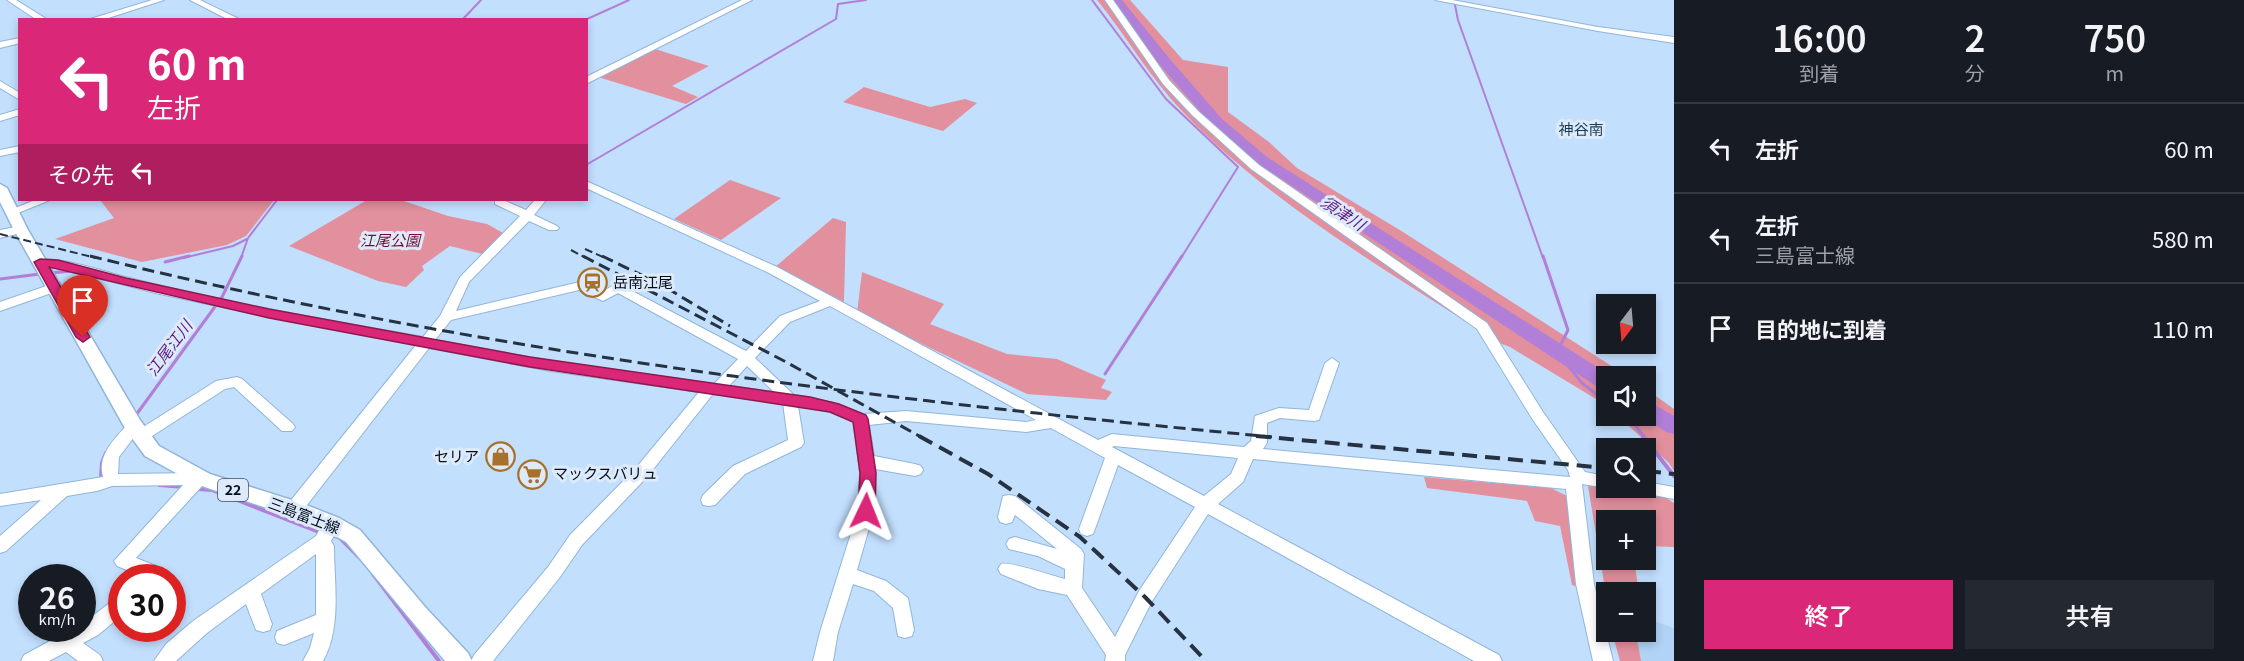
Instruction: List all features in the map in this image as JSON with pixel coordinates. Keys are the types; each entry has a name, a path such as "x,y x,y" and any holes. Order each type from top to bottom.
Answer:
{"main road":[{"name":"三島富士線","path":"0,188 46,274 152,451 200,480 294,509 327,532 353,536 418,615 460,661"}],"street":[{"path":"11,0 41,18"},
{"path":"98,18 160,0"},
{"path":"194,0 233,18"},
{"path":"588,80 748,0"},
{"path":"1109,0 1166,82 1195,113 1255,167 1482,326 1538,416 1576,469 1585,584 1603,661"},
{"path":"1439,0 1598,29 1674,40"},
{"path":"0,45 18,40"},
{"path":"4,86 18,96"},
{"path":"0,118 18,113"},
{"path":"0,153 18,149"},
{"path":"588,185 773,270 1492,661"},
{"path":"14,211 41,201"},
{"path":"294,509 446,317 463,282 488,252 540,201"},
{"path":"498,202 553,228"},
{"path":"0,234 21,230"},
{"path":"0,307 46,274 78,270 269,314 551,366 790,399 834,408 861,419 906,416 1026,428 1051,423"},
{"path":"446,317 580,286 603,297 618,287 747,358 790,399 796,443 739,470 710,500"},
{"path":"481,661 554,572 576,540 641,473 713,390 785,319 831,301"},
{"path":"1116,658 1145,597 1205,505 1238,478 1249,451 1259,443 1260,420 1279,413 1314,416 1332,363"},
{"path":"112,480 110,457 116,447 138,431 220,386 237,381 287,427"},
{"path":"823,661 866,511 866,461 861,419"},
{"path":"1097,447 1112,440 1596,482"},
{"path":"1087,529 1113,456"},
{"path":"866,461 915,470"},
{"path":"0,500 98,485 112,480 200,480"},
{"path":"130,564 123,561 200,480"},
{"path":"0,546 63,490"},
{"path":"1656,490 1674,493"},
{"path":"1006,517 1009,501 1075,554 1073,589 1116,658"},
{"path":"164,661 173,650 200,627 327,532"},
{"path":"313,661 318,656 326,627 325,546 327,532"},
{"path":"1015,544 1041,550 1075,565"},
{"path":"1007,569 1038,581 1073,589"},
{"path":"847,574 880,586 903,604 905,630"},
{"path":"250,590 263,624"},
{"path":"31,661 68,643 108,615"},
{"path":"284,637 325,620"},
{"path":"68,643 93,661"}],"shaded area":[{"path":"1656,622 1674,628 1674,661 1620,661 1615,642 1656,642"}],"green space":[{"path":"1097,0 1130,0 1183,60 1228,67 1228,112 1269,142 1297,168 1403,232 1611,366 1596,366 1596,399 1510,347 1486,338 1471,325 1320,227 1249,173 1171,99"},
{"path":"655,49 709,66 672,86 698,97 686,104 598,77"},
{"path":"864,87 930,107 965,99 977,103 943,131 843,102"},
{"path":"730,180 781,198 721,240 674,219"},
{"path":"101,201 273,201 246,236 227,245 142,262 55,239 114,218"},
{"name":"江尾公園","path":"365,201 404,201 448,216 487,224 503,233 482,254 450,246 422,266 424,270 406,287 378,281 289,246"},
{"path":"833,218 846,222 844,302 775,267"},
{"path":"862,272 944,304 930,324 1007,354 1057,359 1106,380 1101,388 1112,392 1106,400 1027,394 857,313"},
{"path":"1656,396 1674,409 1674,471 1656,451 1656,438 1642,438 1629,426 1656,426"},
{"path":"1424,477 1551,488 1569,497 1580,588 1572,585 1560,526 1535,521 1527,501 1427,488"},
{"path":"1588,486 1596,487 1596,498 1656,498 1656,493 1674,503 1674,547 1656,546 1656,510 1596,510 1596,534"},
{"path":"1602,570 1636,570 1637,582 1604,582"},
{"path":"1615,642 1638,642 1641,661 1620,661"}],"waterway":[{"name":"江尾江川","path":"464,18 481,0"},
{"path":"588,19 629,0"},
{"path":"588,164 836,19 838,4 866,0"},
{"path":"1092,0 1166,99 1238,167 1181,258"},
{"name":"須津川","path":"1116,0 1164,61 1217,122 1262,160 1596,377"},
{"path":"1454,0 1458,20 1543,258"},
{"name":"江尾江川","path":"241,258 248,238 276,201"},
{"path":"183,258 233,246 247,239"},
{"path":"165,262 189,256"},
{"name":"江尾江川","path":"136,415 222,297 242,256"},
{"path":"1105,374 1182,256"},
{"path":"1543,256 1568,330 1557,352 1582,383 1596,394"},
{"path":"49,273 73,271"},
{"path":"0,279 40,274"},
{"name":"須津川","path":"1656,414 1674,426"},
{"path":"1636,426 1644,437"},
{"path":"1643,436 1674,476"},
{"name":"江尾江川","path":"101,479 102,463 106,453"},
{"name":"江尾江川","path":"159,485 185,487"},
{"name":"江尾江川","path":"199,489 212,490 319,532"},
{"name":"江尾江川","path":"334,536 339,537 359,557"},
{"name":"江尾江川","path":"373,574 439,661"}],"railway":[{"path":"0,234 96,258"},
{"path":"585,249 605,258"},
{"path":"571,250 586,258"},
{"path":"90,256 236,290 382,319 677,368 835,389"},
{"path":"583,256 835,389"},
{"path":"602,256 660,284 730,326"},
{"path":"835,389 1272,437"},
{"path":"835,389 921,437"},
{"path":"919,436 988,474 1080,537 1145,597 1206,661"},
{"path":"1256,436 1596,467"},
{"path":"1656,472 1674,474"}],"place":[{"name":"岳南江尾","path":"592,283"},
{"name":"セリア","path":"500,457"},
{"name":"マックスバリュ","path":"532,474"}],"district":[{"name":"神谷南","path":"1581,130"}],"route":[{"path":"83,337 40,262 58,264 125,282 269,314 424,343 551,366 810,402 834,408 861,419 868,473 866,511"}]}
